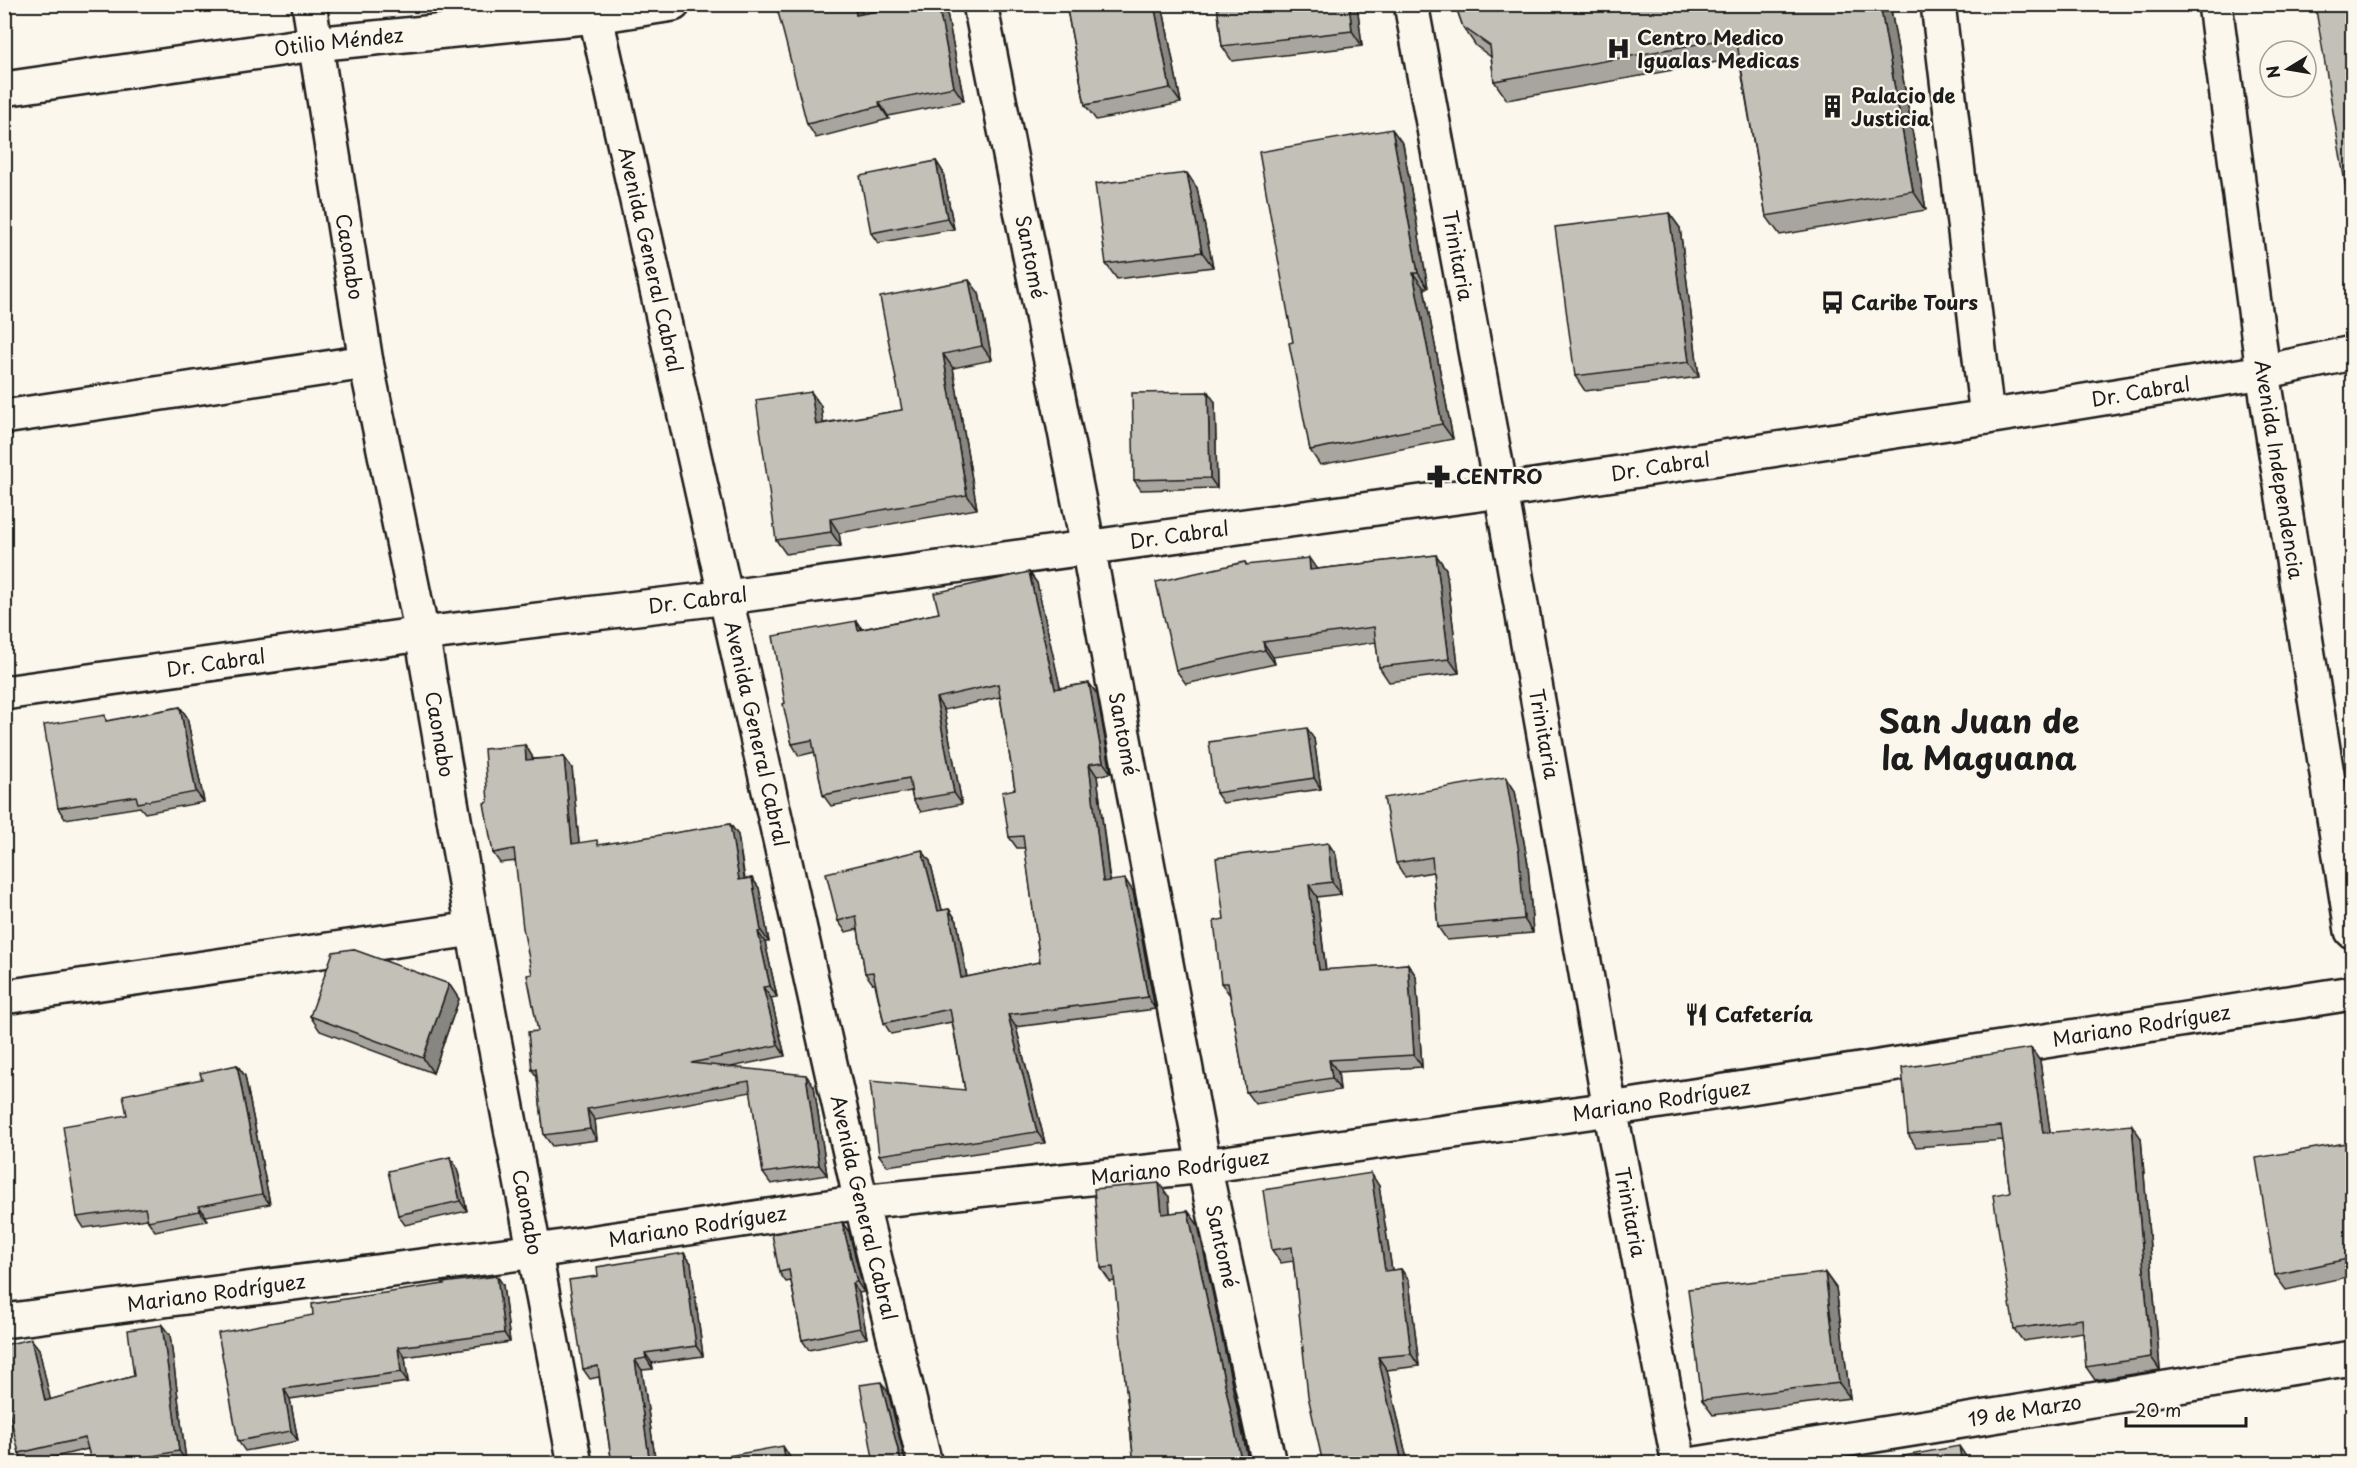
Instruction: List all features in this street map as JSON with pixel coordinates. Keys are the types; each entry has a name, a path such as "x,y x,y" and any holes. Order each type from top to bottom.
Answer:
{"street":[{"name":"Caonabo","path":"309,4 366,362 422,634 473,929 575,1464"},
{"name":"Otilio Méndez","path":"4,89 314,44 594,10 673,4"},
{"name":"Santomé","path":"980,4 1088,547 1204,1166 1269,1464"},
{"name":"Trinitaria","path":"1411,4 1501,491 1610,1109 1679,1464"},
{"path":"1938,4 1987,417"},
{"name":"Avenida Independencia","path":"2215,4 2263,372 2352,931"},
{"name":"Avenida General Cabral","path":"594,10 728,597 861,1202 925,1464"},
{"name":"Dr. Cabral","path":"4,693 422,634 728,597 1501,491 1987,417 2263,372 2352,353"},
{"path":"4,417 366,362"},
{"path":"4,997 473,929"},
{"name":"Mariano Rodríguez","path":"4,1321 536,1251 861,1202 1204,1166 1610,1109 2352,993"},
{"name":"19 de Marzo","path":"1696,1464 2352,1358"}],"building":[{"path":"791,4 854,4 856,15 912,4 938,4 954,87 879,102 880,106 807,124 777,8"},
{"path":"1066,4 1154,4 1170,88 1085,105"},
{"path":"1217,4 1349,4 1352,31 1222,46"},
{"name":"Palacio de Justicia","path":"1455,4 1880,4 1913,191 1766,216 1736,37 1494,81 1490,46 1463,27"},
{"path":"2315,4 2352,4 2352,225"},
{"path":"1392,129 1418,273 1413,273 1442,424 1310,450 1289,343 1293,342 1259,152"},
{"path":"936,161 947,218 871,233 860,176"},
{"path":"1187,173 1202,252 1106,264 1095,184"},
{"path":"1669,213 1689,362 1575,376 1555,227"},
{"path":"969,280 982,346 943,354 967,495 830,519 831,532 776,540 756,400 811,392 816,425 902,410 880,297"},
{"path":"1208,392 1210,478 1134,480 1132,393"},
{"path":"1436,555 1449,659 1379,667 1374,627 1263,642 1265,650 1176,670 1156,582 1245,562 1246,565 1309,558 1310,570"},
{"path":"1029,572 1055,689 1089,683 1103,762 1089,764 1103,882 1125,879 1148,997 1008,1015 1037,1132 879,1155 870,1081 965,1090 950,1009 884,1023 873,972 865,973 856,916 838,921 826,873 922,850 938,911 949,909 961,978 1040,962 1023,836 1009,837 1002,792 1015,789 998,684 936,698 954,793 913,800 909,778 823,795 812,740 792,744 783,704 785,703 773,636 856,621 858,630 939,613 934,593"},
{"path":"180,707 196,792 138,803 136,796 58,808 44,725 105,715 106,721"},
{"path":"1307,728 1314,778 1216,793 1209,742"},
{"path":"525,745 526,760 564,757 572,844 597,840 598,845 730,824 739,880 752,878 761,931 758,932 770,986 763,987 778,1045 691,1063 806,1075 819,1165 763,1173 749,1081 587,1109 590,1129 544,1135 536,1069 532,1070 528,1032 538,1031 527,975 532,974 523,928 514,849 493,853 484,803 488,802 484,749"},
{"path":"1506,777 1519,852 1524,919 1438,927 1432,857 1396,863 1384,798"},
{"path":"1328,843 1332,882 1309,885 1319,970 1408,964 1414,1055 1329,1060 1332,1078 1246,1092 1228,983 1221,983 1214,921 1224,919 1216,858"},
{"path":"352,949 449,984 423,1058 310,1016 333,952"},
{"path":"2031,1048 2043,1133 2132,1125 2151,1357 2086,1367 2082,1319 2014,1329 1993,1195 2010,1192 2001,1126 1908,1134 1902,1068"},
{"path":"237,1065 262,1194 199,1206 200,1211 148,1221 145,1208 77,1217 63,1126 127,1115 123,1095 202,1079 200,1073"},
{"path":"2352,1142 2352,1258 2275,1275 2256,1158"},
{"path":"450,1157 460,1201 398,1215 388,1171"},
{"path":"1371,1173 1385,1271 1401,1269 1411,1354 1378,1357 1401,1458 1377,1464 1323,1464 1308,1396 1292,1247 1272,1250 1263,1190"},
{"path":"1159,1183 1162,1214 1188,1211 1242,1464 1134,1464 1113,1267 1101,1268 1094,1189"},
{"path":"842,1222 857,1282 852,1283 860,1328 802,1340 789,1270 779,1272 772,1234"},
{"path":"684,1253 696,1346 645,1353 646,1358 635,1360 650,1464 612,1464 598,1366 583,1369 569,1280 598,1276 597,1267"},
{"path":"1825,1273 1839,1383 1702,1400 1688,1289"},
{"path":"497,1276 504,1333 398,1347 401,1372 284,1389 291,1431 238,1441 218,1333 313,1315 312,1304"},
{"path":"162,1325 179,1451 110,1464 92,1464 85,1438 19,1453 4,1391 4,1345 31,1339 45,1401 134,1376 128,1330"},
{"path":"881,1382 903,1464 874,1464 860,1385"},
{"path":"783,1446 786,1464 683,1464"},
{"path":"1959,1446 1962,1464 1877,1464 1876,1461"}],"place":[{"name":"Centro Medico Igualas Medicas","path":"1619,49"},
{"name":"Palacio de Justicia","path":"1833,107"},
{"name":"Caribe Tours","path":"1833,303"},
{"name":"CENTRO","path":"1438,477"},
{"name":"Cafetería","path":"1697,1015"}],"district":[{"name":"San Juan de la Maguana","path":"1979,740"}]}
